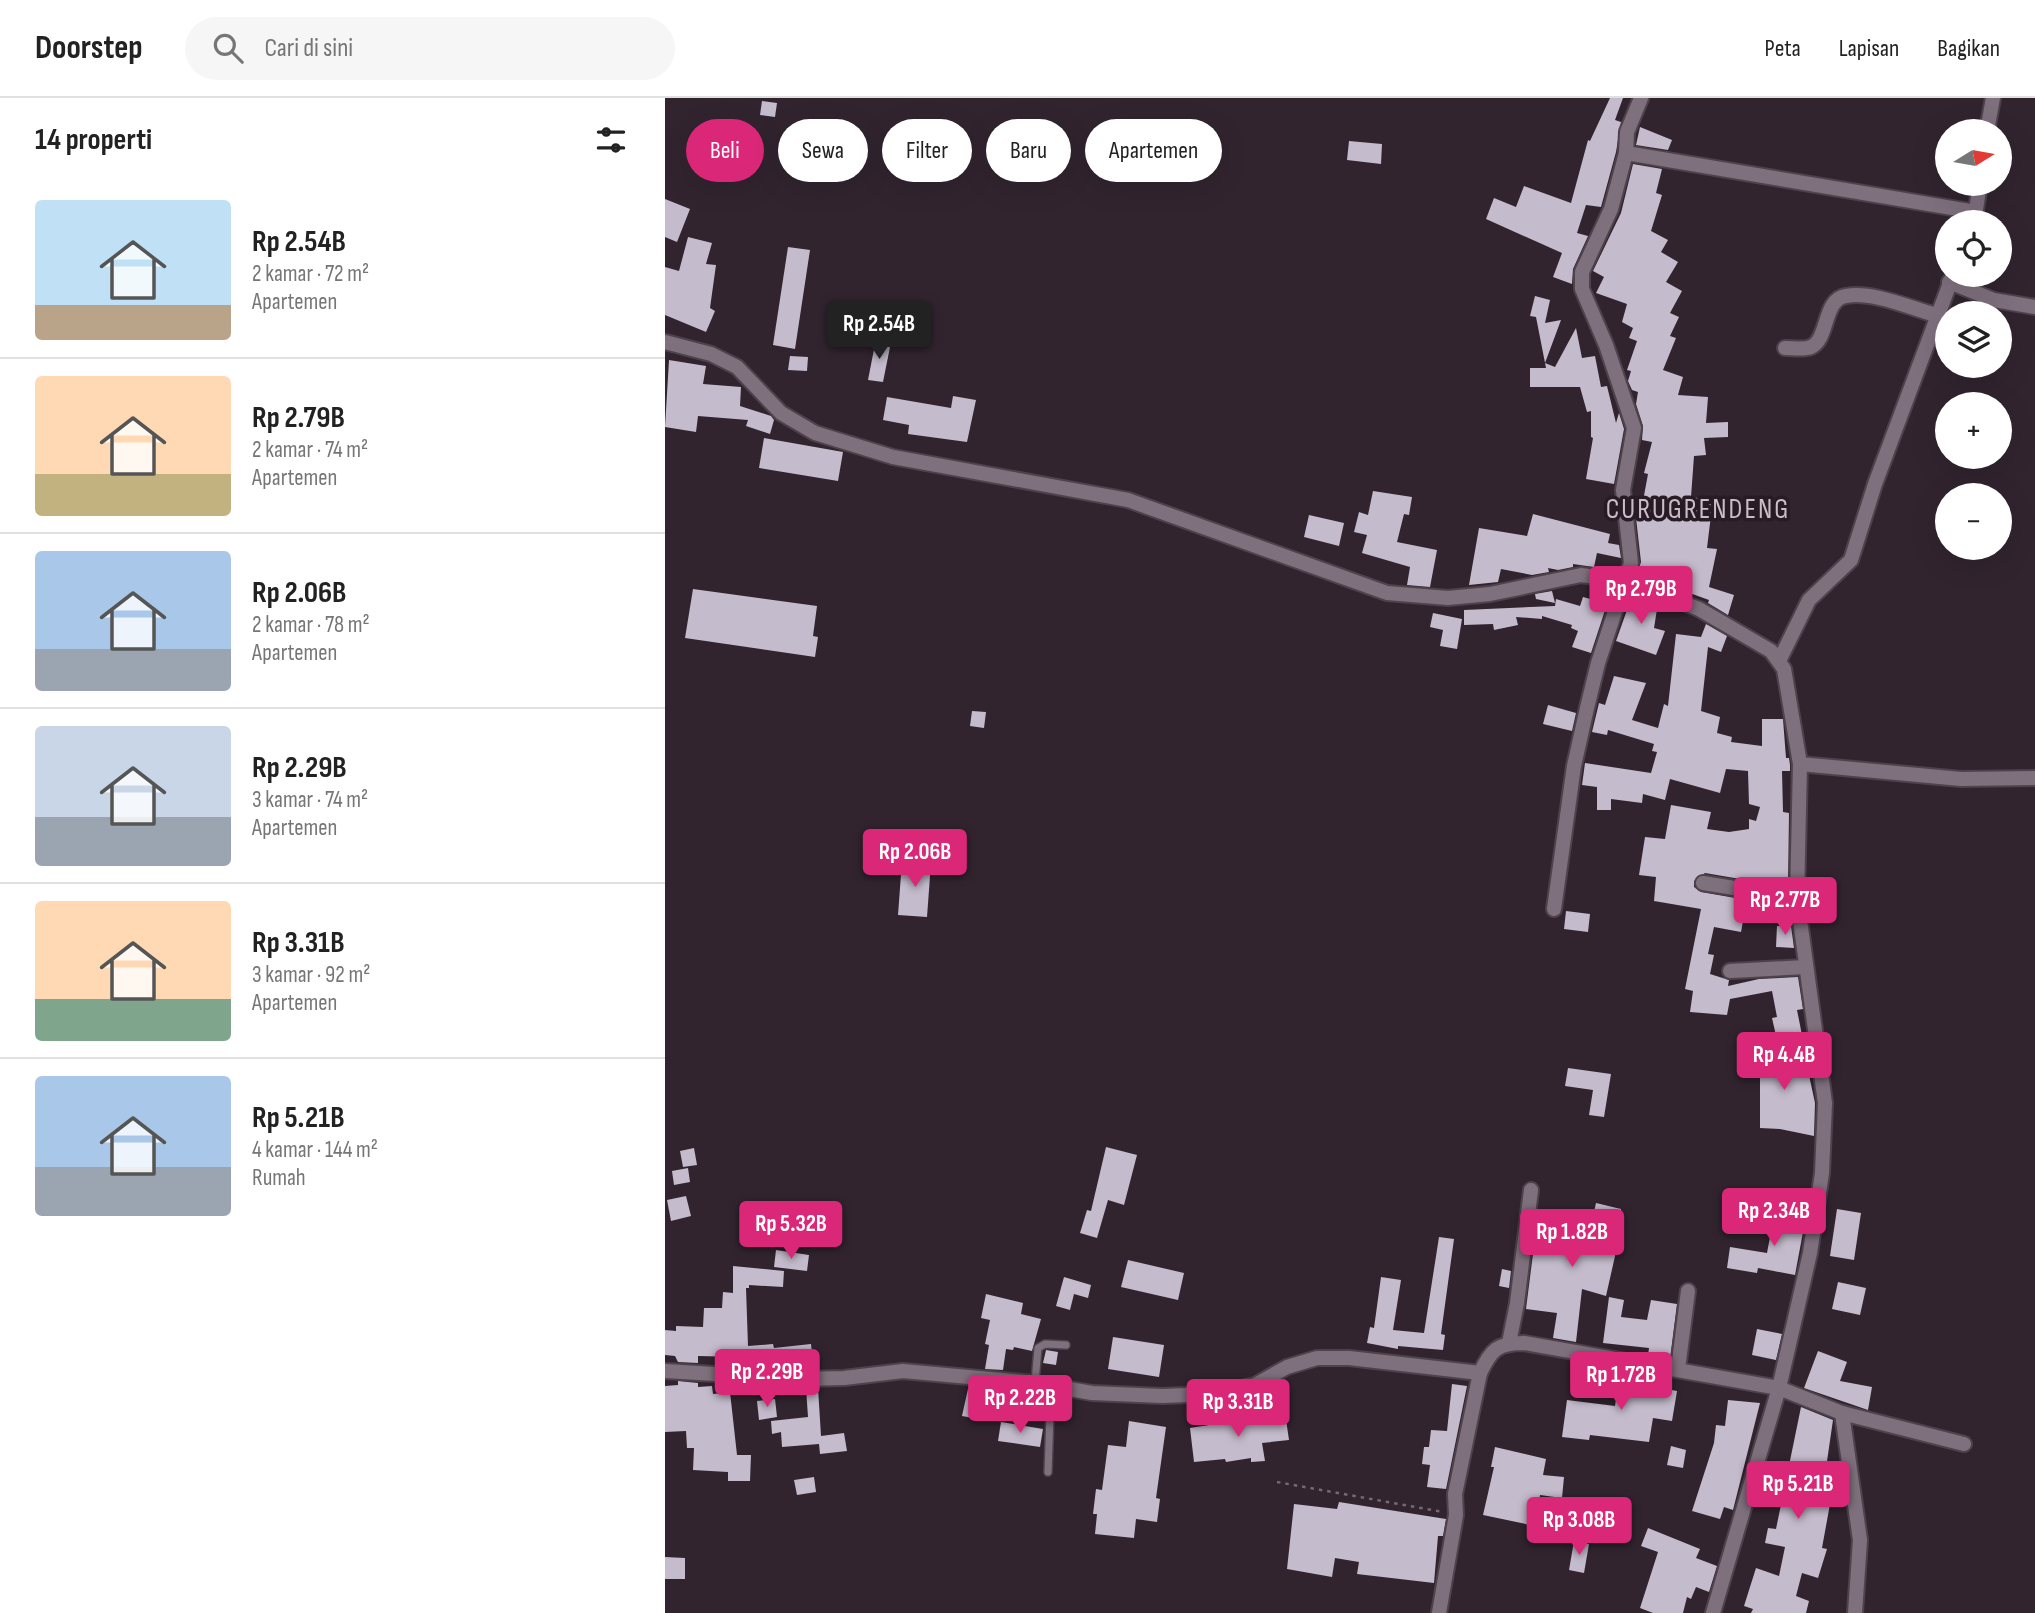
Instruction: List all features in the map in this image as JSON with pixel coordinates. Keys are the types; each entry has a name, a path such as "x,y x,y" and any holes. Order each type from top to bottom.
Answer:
{"street":[{"path":"1554,909 1582,732 1598,663 1628,581 1631,551 1623,490 1634,428 1606,345 1582,289 1582,272 1611,209 1626,153 1627,132 1641,98"},
{"path":"1989,119 1993,98"},
{"path":"1626,153 1937,210"},
{"path":"1969,287 1994,300 2035,307"},
{"path":"1785,348 1808,348 1816,344 1836,301 1843,296 1860,295 1935,315"},
{"path":"1779,661 1809,600 1851,560 1875,484 1935,318"},
{"path":"665,342 711,354 737,367 781,413 815,433 893,457 1128,500 1387,593 1448,598 1490,594 1581,575 1628,581 1699,609 1771,651 1779,661 1787,681 1800,764 1797,898 1825,1103 1822,1173 1810,1253 1779,1388 1713,1613"},
{"path":"1800,764 1961,779 2035,779"},
{"path":"1703,883 1797,898"},
{"path":"1730,971 1806,967"},
{"path":"1509,1343 1517,1303 1531,1190"},
{"path":"1678,1369 1688,1291"},
{"path":"1439,1613 1456,1515 1455,1494 1480,1373 1491,1352 1509,1343 1678,1369 1779,1388 1842,1413 1965,1444"},
{"path":"665,1371 799,1379 844,1378 903,1371 1035,1383 1092,1393 1162,1396 1214,1394 1255,1385 1287,1367 1318,1358 1349,1357 1480,1373"},
{"path":"1842,1413 1860,1540 1855,1613"}],"lane":[{"path":"1035,1383 1038,1348 1045,1344 1066,1345"},
{"path":"1048,1472 1051,1386"}],"path":[{"path":"1277,1482 1456,1515"}],"building":[{"path":"1610,98 1623,98 1615,120 1621,122 1616,152 1601,207 1586,205 1577,233 1588,236 1573,269 1572,284 1553,277 1562,253 1486,219 1494,198 1516,207 1524,186 1571,203 1588,140 1590,141"},
{"path":"762,101 777,103 775,117 760,115"},
{"path":"1640,127 1672,140 1668,150 1636,145"},
{"path":"1349,141 1382,144 1381,164 1347,160"},
{"path":"1633,164 1662,169 1656,193 1662,195 1651,231 1668,240 1661,252 1678,262 1666,282 1682,291 1670,313 1679,317 1670,336 1676,338 1663,370 1683,377 1678,395 1708,397 1706,423 1728,422 1728,437 1704,438 1706,455 1694,456 1691,497 1719,501 1717,516 1711,515 1707,548 1717,549 1709,587 1734,595 1728,615 1708,603 1709,600 1637,574 1641,562 1635,509 1637,500 1643,501 1648,474 1644,473 1652,442 1642,440 1643,426 1636,404 1638,392 1632,390 1628,381 1631,371 1627,370 1637,341 1629,338 1633,328 1622,322 1627,304 1596,293 1604,277 1593,271 1621,213"},
{"path":"665,199 690,209 677,242 665,237"},
{"path":"688,237 712,243 706,264 716,265 710,308 715,311 706,332 665,315 665,267 679,271"},
{"path":"788,247 810,250 795,349 773,345"},
{"path":"1535,296 1550,300 1545,323 1561,320 1545,363 1536,317 1530,316"},
{"path":"1576,328 1582,358 1595,356 1601,387 1607,386 1616,423 1619,413 1624,429 1614,484 1586,479 1593,438 1591,411 1587,412 1580,387 1530,387 1530,368 1546,368 1545,363 1555,367"},
{"path":"876,339 891,342 883,382 868,380"},
{"path":"790,356 808,357 807,371 788,370"},
{"path":"669,360 706,366 703,384 741,387 740,406 771,416 774,420 770,434 746,426 748,420 698,416 696,432 665,427"},
{"path":"953,396 976,400 967,442 908,434 909,425 883,420 887,397 951,408"},
{"path":"764,438 843,452 838,481 759,468"},
{"path":"1373,491 1412,497 1409,515 1404,514 1397,542 1437,550 1430,587 1407,585 1410,567 1362,553 1367,535 1354,532 1359,512 1368,515"},
{"path":"1533,514 1610,534 1608,543 1619,545 1621,558 1597,553 1594,567 1573,564 1573,567 1558,570 1548,568 1549,572 1532,575 1501,569 1498,582 1469,585 1479,528 1527,536"},
{"path":"1309,515 1344,523 1339,546 1304,537"},
{"path":"1603,587 1612,589 1591,653 1572,647 1578,631 1571,628 1572,625 1542,616 1542,619 1516,617 1518,625 1494,630 1493,624 1464,625 1464,610 1555,606 1556,599 1580,606 1583,597 1598,601"},
{"path":"693,589 817,606 813,636 818,637 815,657 685,638"},
{"path":"1552,591 1555,603 1536,599 1535,594"},
{"path":"1633,593 1658,603 1654,628 1665,631 1656,655 1616,641"},
{"path":"1433,613 1462,619 1457,649 1440,646 1443,630 1430,627"},
{"path":"1706,624 1727,636 1721,652 1708,647 1701,711 1720,717 1717,733 1732,737 1731,742 1762,746 1762,719 1783,719 1786,758 1789,758 1790,765 1790,771 1782,771 1783,812 1789,813 1788,887 1705,873 1694,881 1694,887 1701,892 1747,900 1741,932 1714,927 1708,954 1714,955 1710,974 1729,980 1728,986 1759,979 1798,977 1803,1009 1797,1010 1802,1035 1777,1040 1772,1018 1777,1017 1772,991 1730,999 1727,1015 1690,1012 1693,991 1685,989 1701,909 1654,901 1656,877 1639,875 1645,837 1665,839 1671,805 1711,812 1707,829 1729,832 1749,829 1749,819 1756,821 1760,807 1749,804 1748,771 1726,769 1720,793 1670,779 1665,800 1643,794 1642,803 1611,799 1611,810 1597,810 1597,787 1582,785 1585,763 1651,773 1657,752 1652,751 1654,744 1608,730 1607,735 1592,732 1599,703 1605,705 1614,676 1646,683 1632,720 1658,728 1664,704 1668,706 1676,634 1701,637"},
{"path":"1548,705 1576,713 1572,731 1543,724"},
{"path":"972,711 986,712 984,728 970,726"},
{"path":"902,861 931,863 927,917 898,915"},
{"path":"1566,911 1590,914 1588,932 1564,929"},
{"path":"1777,926 1791,926 1794,948 1776,947"},
{"path":"1772,1035 1779,1066 1806,1061 1815,1103 1814,1136 1760,1128 1760,1074 1752,1039"},
{"path":"1568,1068 1611,1074 1604,1117 1589,1115 1593,1090 1565,1086"},
{"path":"1106,1147 1137,1155 1124,1205 1108,1200 1097,1238 1080,1233 1087,1210 1091,1211"},
{"path":"694,1148 697,1165 683,1167 680,1151"},
{"path":"688,1168 690,1182 674,1185 672,1171"},
{"path":"686,1196 691,1216 671,1221 667,1200"},
{"path":"1596,1203 1621,1209 1616,1233 1620,1234 1606,1296 1582,1289 1576,1342 1553,1338 1557,1313 1526,1309 1535,1238 1541,1240 1547,1216 1573,1222 1567,1245 1591,1249 1597,1222 1592,1221"},
{"path":"1837,1209 1861,1213 1854,1260 1830,1256"},
{"path":"1775,1210 1806,1216 1795,1275 1758,1268 1757,1273 1727,1268 1730,1247 1767,1253"},
{"path":"1439,1237 1454,1239 1441,1334 1445,1335 1443,1350 1398,1346 1398,1349 1367,1343 1370,1327 1374,1328 1381,1277 1401,1280 1393,1330 1424,1333"},
{"path":"776,1250 809,1255 807,1271 774,1267"},
{"path":"1128,1260 1184,1273 1178,1300 1121,1287"},
{"path":"733,1266 784,1271 783,1287 749,1285 749,1288 746,1288 748,1346 773,1344 774,1348 811,1344 813,1362 751,1367 742,1366 741,1357 698,1356 698,1363 678,1362 675,1356 665,1355 665,1330 676,1331 676,1326 703,1327 704,1308 722,1308 723,1292 733,1293"},
{"path":"1502,1269 1511,1271 1509,1288 1499,1286"},
{"path":"1064,1277 1091,1285 1088,1298 1074,1294 1070,1310 1056,1306"},
{"path":"1838,1282 1866,1288 1860,1315 1832,1309"},
{"path":"986,1294 1023,1303 1021,1314 1041,1319 1032,1351 1014,1347 1013,1350 1006,1349 1003,1370 985,1369 989,1345 985,1344 990,1320 981,1318"},
{"path":"1609,1297 1624,1300 1621,1317 1647,1320 1651,1300 1677,1304 1670,1359 1648,1355 1649,1348 1603,1343"},
{"path":"1757,1329 1782,1334 1776,1360 1752,1355"},
{"path":"1113,1337 1164,1345 1159,1377 1108,1369"},
{"path":"1046,1350 1058,1352 1056,1365 1043,1363"},
{"path":"1818,1351 1847,1362 1840,1381 1872,1387 1868,1410 1804,1388"},
{"path":"1620,1372 1641,1375 1639,1384 1677,1391 1672,1421 1653,1418 1649,1442 1590,1435 1589,1440 1562,1437 1567,1400 1615,1406"},
{"path":"678,1381 698,1383 698,1387 712,1386 713,1394 730,1392 737,1455 751,1455 750,1481 728,1481 728,1472 693,1470 694,1448 687,1448 686,1431 665,1432 665,1386 678,1385"},
{"path":"1452,1384 1467,1386 1446,1489 1427,1487 1430,1465 1422,1464 1424,1447 1429,1447 1431,1430 1447,1431"},
{"path":"806,1388 818,1388 821,1436 844,1433 847,1451 820,1454 819,1444 782,1447 781,1432 772,1434 771,1421 808,1417"},
{"path":"982,1388 995,1389 989,1421 962,1416 968,1389 981,1391"},
{"path":"775,1399 777,1417 759,1420 757,1401"},
{"path":"1728,1400 1760,1403 1733,1510 1724,1507 1720,1519 1692,1511 1714,1443 1716,1425 1725,1426"},
{"path":"1801,1407 1833,1420 1825,1475 1829,1476 1823,1503 1830,1504 1822,1548 1827,1549 1818,1578 1802,1573 1796,1596 1809,1601 1806,1613 1751,1613 1753,1609 1744,1606 1756,1568 1779,1576 1785,1547 1765,1543 1768,1528 1776,1529"},
{"path":"1285,1413 1289,1440 1262,1443 1265,1461 1251,1462 1251,1458 1226,1462 1225,1459 1194,1462 1190,1428"},
{"path":"1129,1421 1166,1427 1156,1498 1160,1499 1157,1522 1136,1519 1134,1538 1095,1534 1097,1514 1093,1514 1096,1489 1102,1490 1108,1445 1126,1447"},
{"path":"1001,1422 1043,1429 1040,1447 998,1441"},
{"path":"1671,1446 1686,1450 1683,1468 1667,1465"},
{"path":"1495,1447 1546,1459 1543,1475 1564,1477 1562,1498 1540,1495 1535,1526 1483,1515 1494,1467 1491,1467"},
{"path":"814,1477 816,1492 797,1495 794,1480"},
{"path":"1339,1502 1446,1519 1443,1536 1438,1536 1434,1583 1357,1574 1359,1562 1335,1558 1332,1577 1287,1569 1294,1504 1337,1509"},
{"path":"1648,1528 1700,1549 1696,1558 1717,1566 1709,1592 1696,1587 1691,1599 1687,1597 1683,1613 1653,1613 1640,1608 1658,1552 1641,1546"},
{"path":"1574,1541 1589,1544 1584,1573 1569,1570"},
{"path":"665,1557 685,1558 685,1579 665,1579"}],"district":[{"name":"CURUGRENDENG","path":"1698,508"}]}
